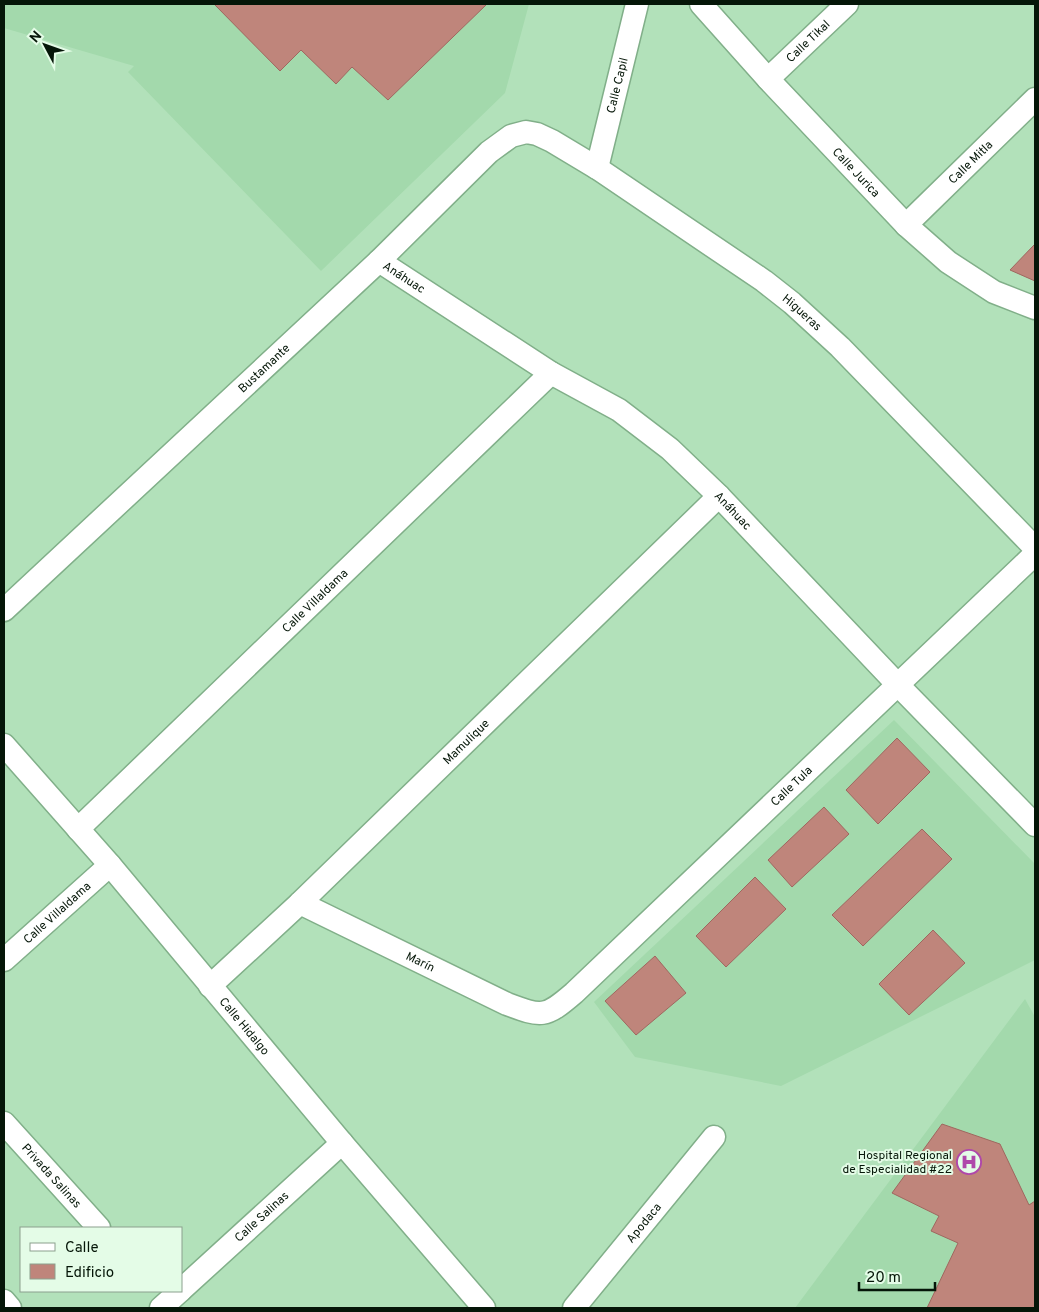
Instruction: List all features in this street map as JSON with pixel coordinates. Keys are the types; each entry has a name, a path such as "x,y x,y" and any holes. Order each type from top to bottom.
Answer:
{"street":[{"name":"Calle Capil","path":"597,168 637,4"},
{"name":"Calle Jurica","path":"701,4 768,79 906,226 948,262 994,292 1035,308"},
{"name":"Calle Tikal","path":"768,79 848,4"},
{"name":"Calle Mitla","path":"906,226 1035,98"},
{"name":"Higueras","path":"526,132 537,134 552,141 597,168 764,281 792,303 847,353 1035,548"},
{"name":"Bustamante","path":"4,610 378,261 489,152 511,136 526,132"},
{"name":"Anáhuac","path":"378,261 552,373 619,410 670,449 719,496 898,685 1035,825"},
{"name":"Calle Villaldama","path":"78,828 552,373"},
{"name":"Mamulique","path":"210,986 300,903 719,496"},
{"name":"Calle Tula","path":"544,1014 555,1009 574,994 1035,554"},
{"name":"Calle Hidalgo","path":"4,745 110,865 342,1143 484,1308"},
{"name":"Calle Villaldama","path":"4,960 110,865"},
{"name":"Marín","path":"300,903 507,1004 526,1011 544,1014"},
{"name":"Privada Salinas","path":"4,1123 98,1227"},
{"name":"Apodaca","path":"574,1308 714,1137"},
{"name":"Calle Salinas","path":"182,1285 342,1143"},
{"path":"4,1301 10,1308"}],"shaded area":[{"path":"4,4 529,4 505,93 321,271 128,72 134,66 4,28"},
{"path":"894,720 1035,864 1035,960 781,1086 635,1057 594,1002"},
{"name":"Hospital Regional de Especialidad #22","path":"1025,999 1035,1017 1035,1308 795,1308"}],"building":[{"path":"214,4 487,4 388,100 352,67 336,84 301,50 280,71"},
{"path":"1035,246 1035,281 1010,270"},
{"path":"897,738 930,772 878,824 846,790"},
{"path":"824,807 849,834 792,887 768,860"},
{"path":"922,829 952,859 863,946 832,915"},
{"path":"755,877 786,909 726,967 696,936"},
{"path":"933,930 965,963 909,1015 879,984"},
{"path":"655,956 686,993 636,1035 605,1001"},
{"path":"942,1124 1000,1144 1029,1205 1035,1201 1035,1308 927,1308 958,1243 931,1231 939,1216 892,1193"}],"place":[{"name":"Hospital Regional de Especialidad #22","path":"969,1162"}]}
